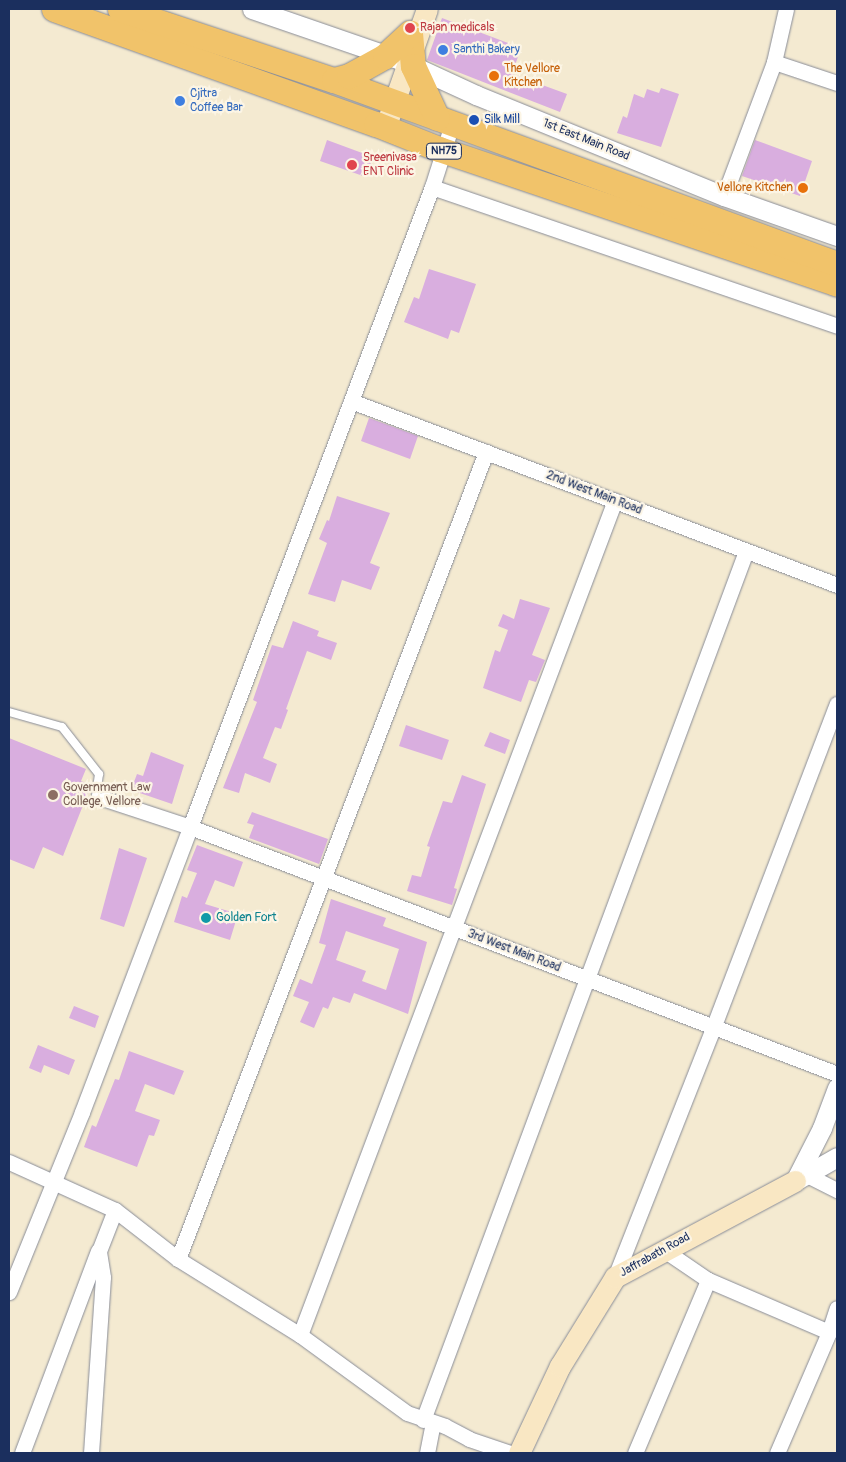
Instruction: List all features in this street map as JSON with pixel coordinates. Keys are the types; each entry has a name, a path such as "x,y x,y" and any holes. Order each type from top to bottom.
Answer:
{"highway":[{"name":"NH75","path":"54,9 380,126 444,151 837,284"},
{"name":"NH75","path":"120,9 334,80 389,102 837,264"},
{"path":"334,80 405,55 444,121"}],"main road":[{"path":"380,126 419,9"},
{"path":"405,55 427,9"},
{"name":"Jaffrabath Road","path":"519,1453 560,1366 615,1277 801,1178"}],"street":[{"name":"1st East Main Road","path":"252,9 405,55 476,95 724,196 837,236"},
{"path":"724,196 774,62 786,9"},
{"path":"774,62 837,83"},
{"path":"9,1292 82,1112 432,187 444,151 444,121"},
{"path":"432,187 837,326"},
{"name":"2nd West Main Road","path":"351,401 837,585"},
{"path":"178,1259 486,452"},
{"path":"300,1335 615,500"},
{"path":"427,1453 428,1421 586,979 746,551"},
{"path":"615,1277 837,704"},
{"name":"3rd West Main Road","path":"105,799 190,828 837,1074"},
{"path":"801,1178 837,1088"},
{"path":"801,1178 837,1157"},
{"path":"9,1162 115,1210 178,1259 300,1335 407,1413 445,1426 469,1439 510,1453"},
{"path":"801,1178 837,1190"},
{"path":"22,1453 115,1210"},
{"path":"664,1250 708,1280 829,1332"},
{"path":"91,1453 103,1277 99,1251"},
{"path":"635,1453 708,1280"},
{"path":"777,1453 829,1332 837,1308"}],"lane":[{"path":"9,712 62,727 100,774 96,796 105,799"}],"building":[{"path":"442,18 521,48 512,74 567,94 560,112 427,60"},
{"path":"661,88 679,94 661,147 617,133 623,116 627,118 634,94 644,98 647,89 659,93"},
{"path":"327,140 373,157 366,177 320,161"},
{"path":"755,140 812,161 800,196 742,176"},
{"path":"429,269 476,284 459,333 451,330 448,339 404,322 414,297 419,299"},
{"path":"369,418 418,436 410,459 361,441"},
{"path":"337,496 390,513 370,563 380,567 371,590 342,580 335,602 308,594 327,543 319,539 327,520 329,521"},
{"path":"520,599 550,608 532,655 545,660 536,682 529,680 521,702 483,688 495,650 500,652 508,630 498,626 503,614 514,619"},
{"path":"293,621 319,631 317,636 337,643 331,660 307,651 286,709 288,710 281,729 275,727 263,758 277,764 270,783 245,773 239,793 223,788 257,702 253,700 272,645 283,648"},
{"path":"406,725 449,740 442,760 399,746"},
{"path":"490,732 510,740 505,754 484,746"},
{"path":"9,738 86,769 81,781 91,785 63,856 43,847 34,869 9,859"},
{"path":"151,752 184,765 172,804 131,790 137,774 143,776"},
{"path":"462,775 486,784 454,888 457,889 452,905 407,891 412,875 421,877 430,847 427,846 443,801 452,803"},
{"path":"252,812 328,839 319,864 249,838 254,825 247,823"},
{"path":"197,845 243,862 234,887 215,880 205,904 238,914 230,940 174,922 182,896 187,898 197,873 187,870"},
{"path":"119,848 147,858 124,927 100,919"},
{"path":"331,899 386,918 383,926 427,942 408,1014 354,993 350,1003 333,997 328,1009 323,1007 314,1028 300,1022 309,1002 293,996 300,979 312,984 326,945 319,943","holes":["346,931 399,949 386,990 362,981 366,971 336,960"]},
{"path":"74,1006 99,1016 95,1028 69,1018"},
{"path":"38,1045 75,1060 69,1075 44,1065 41,1073 29,1068"},
{"path":"129,1051 184,1071 174,1095 145,1084 135,1111 160,1120 154,1136 149,1135 137,1167 84,1147 92,1125 96,1127 115,1079 119,1080"}],"place":[{"name":"Rajan medicals","path":"410,28"},
{"name":"Santhi Bakery","path":"443,50"},
{"name":"The Vellore Kitchen","path":"494,76"},
{"name":"Cjitra Coffee Bar","path":"180,101"},
{"name":"Silk Mill","path":"474,120"},
{"name":"Sreenivasa ENT Clinic","path":"352,165"},
{"name":"Vellore Kitchen","path":"803,188"},
{"name":"Government Law College, Vellore","path":"53,795"},
{"name":"Golden Fort","path":"206,918"}]}
